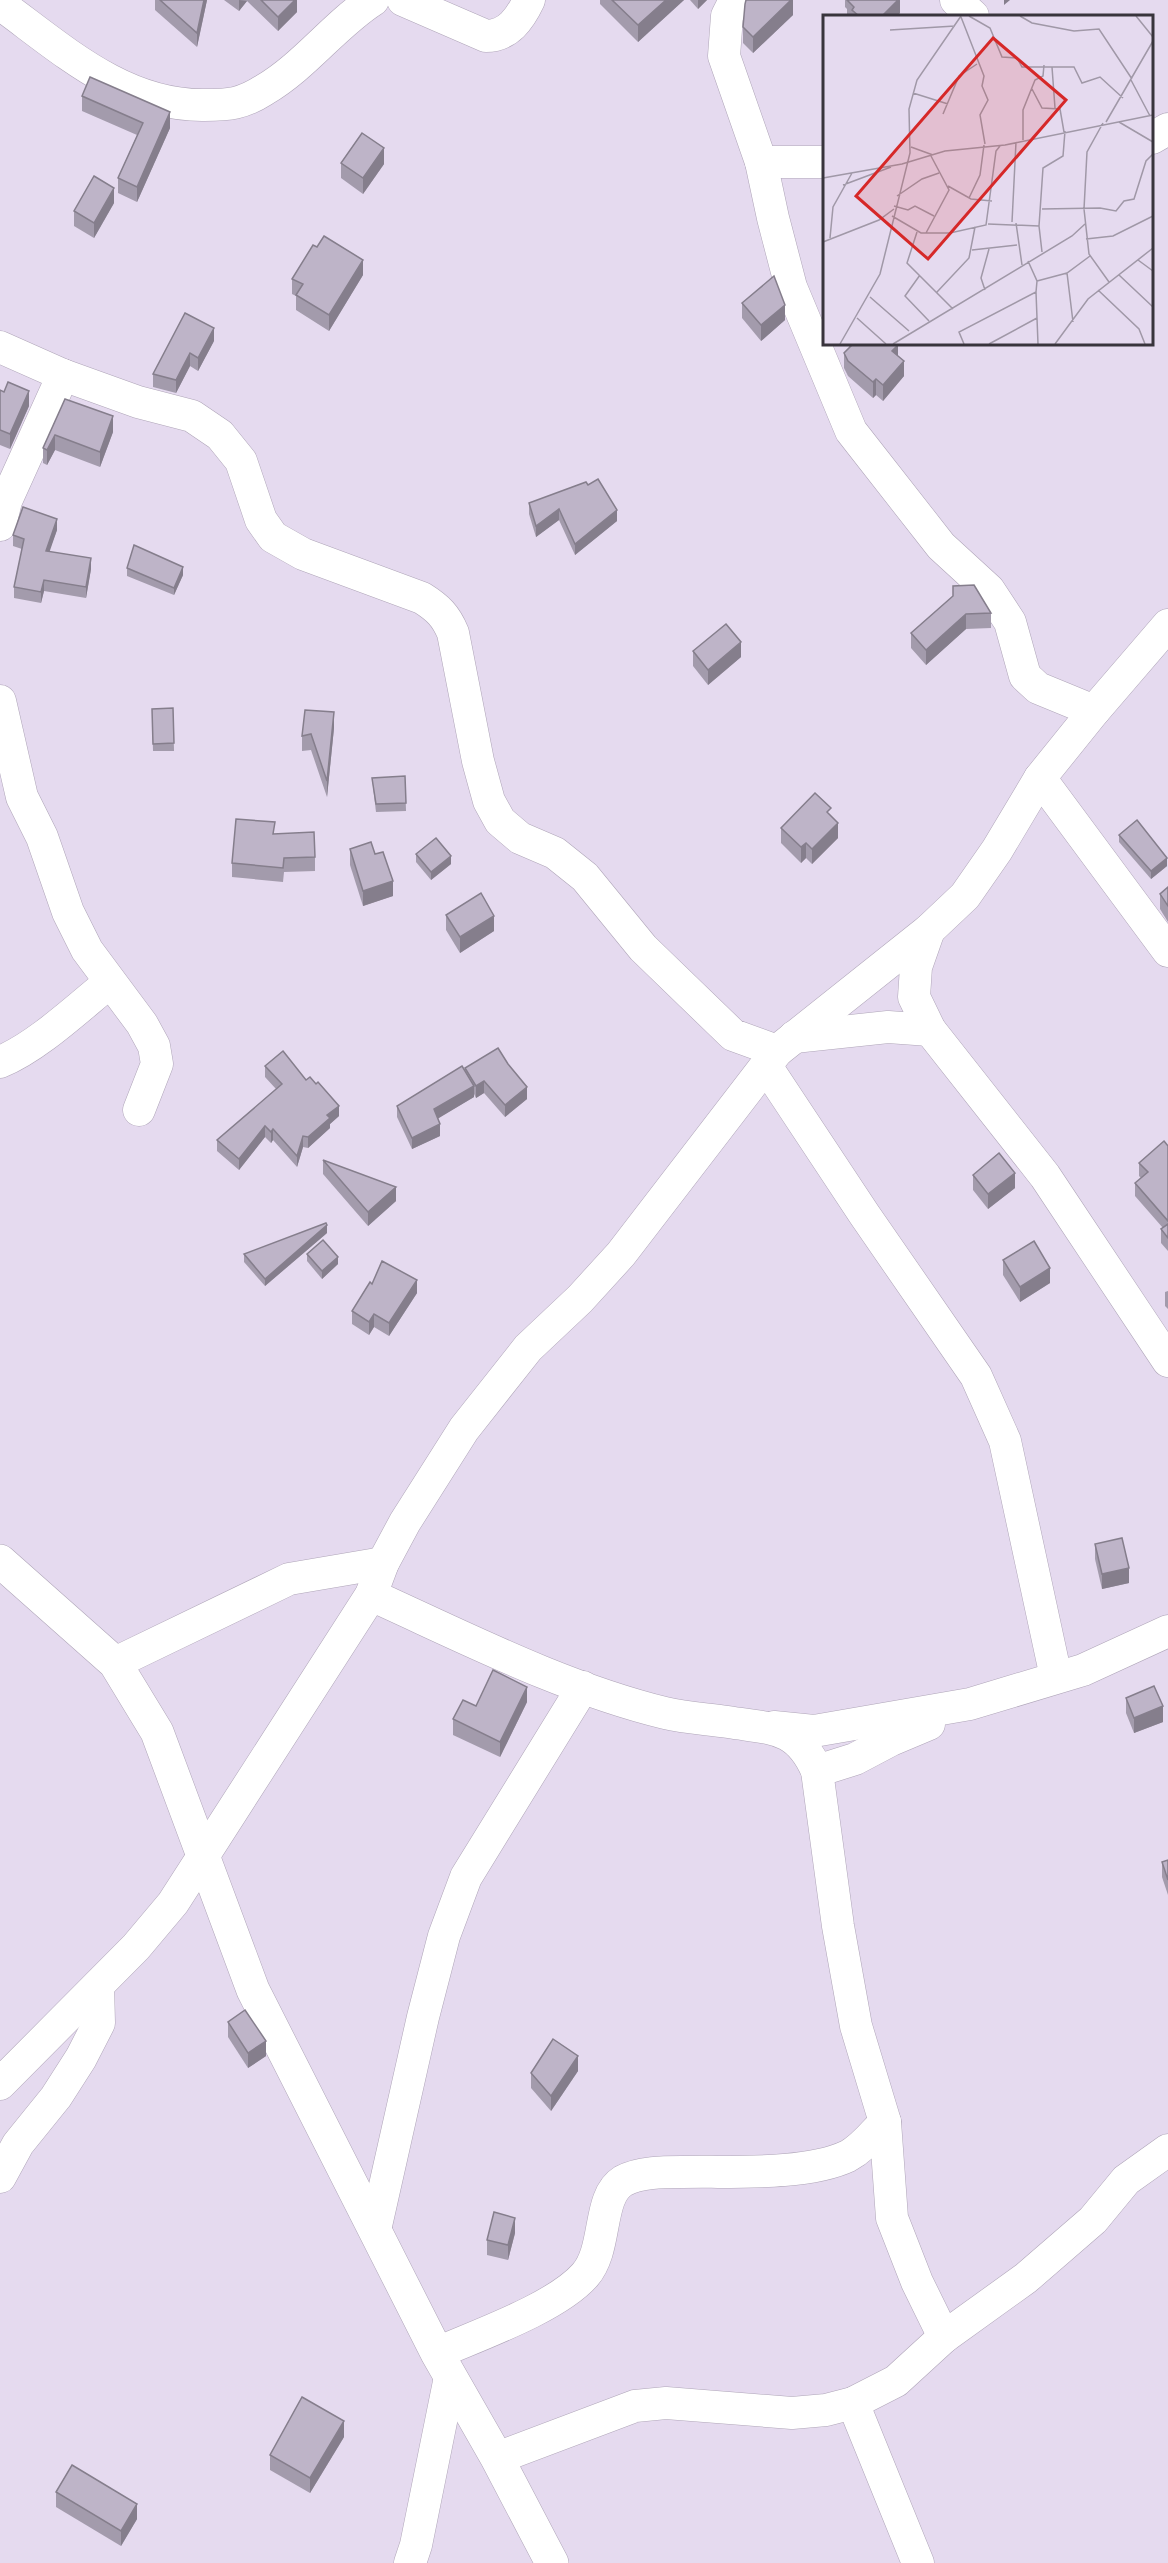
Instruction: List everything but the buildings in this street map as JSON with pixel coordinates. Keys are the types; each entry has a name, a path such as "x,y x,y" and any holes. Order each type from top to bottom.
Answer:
{"street":[{"path":"0,4 94,72 140,96 181,106 233,105 265,90 320,46 355,11 373,0"},
{"path":"403,0 486,36 500,36 512,27 529,0"},
{"path":"735,0 727,16 724,56 761,162 791,287 851,431 941,546 989,590 1010,621 1025,676 1038,688 1094,711"},
{"path":"956,0 972,15"},
{"path":"1153,137 1168,129"},
{"path":"761,162 823,162"},
{"path":"0,347 63,375 138,402 192,416 220,435 242,461 261,520 273,537 303,554 422,598 447,618 453,633 478,761 489,801 500,821 520,837 555,853 585,877 643,948 733,1035 771,1061 864,1214 976,1376 1005,1441 1056,1677"},
{"path":"0,525 10,491 63,375"},
{"path":"0,2084 144,1938 173,1903 370,1595 383,1563 405,1522 464,1429 528,1348 580,1299 621,1254 771,1061 928,930 965,896 997,850 1040,778 1094,711 1168,626"},
{"path":"0,701 22,797 42,837 68,912 87,950 142,1024 154,1046 157,1064 139,1110"},
{"path":"1040,778 1168,951"},
{"path":"928,930 916,967 914,997 930,1030 1045,1176 1168,1361"},
{"path":"0,1062 53,1027 110,982"},
{"path":"771,1061 888,1027 930,1030"},
{"path":"733,1035 771,1061"},
{"path":"0,1561 115,1663 157,1732 253,1990 443,2365 497,2458 552,2563"},
{"path":"115,1663 289,1579 383,1563"},
{"path":"370,1595 482,1646 583,1687 666,1713 814,1731 970,1704 1083,1670 1168,1631"},
{"path":"375,2230 423,2017 444,1936 466,1876 583,1687"},
{"path":"817,1771 855,1759 970,1704"},
{"path":"772,1727 792,1737 810,1756 817,1771 838,1926 856,2026 885,2122 892,2218 917,2282 944,2337"},
{"path":"0,2177 18,2144 56,2097 81,2058 99,2023 98,1986"},
{"path":"410,2563 416,2545 443,2365 567,2291 585,2275 597,2254 606,2208 614,2190 623,2181 636,2176 672,2172 799,2168 831,2163 860,2148 885,2122"},
{"path":"497,2458 635,2406 666,2403 792,2413 826,2410 853,2403 896,2381 944,2337 1026,2278 1093,2220 1126,2180 1168,2150"},
{"path":"853,2403 918,2563"}]}
